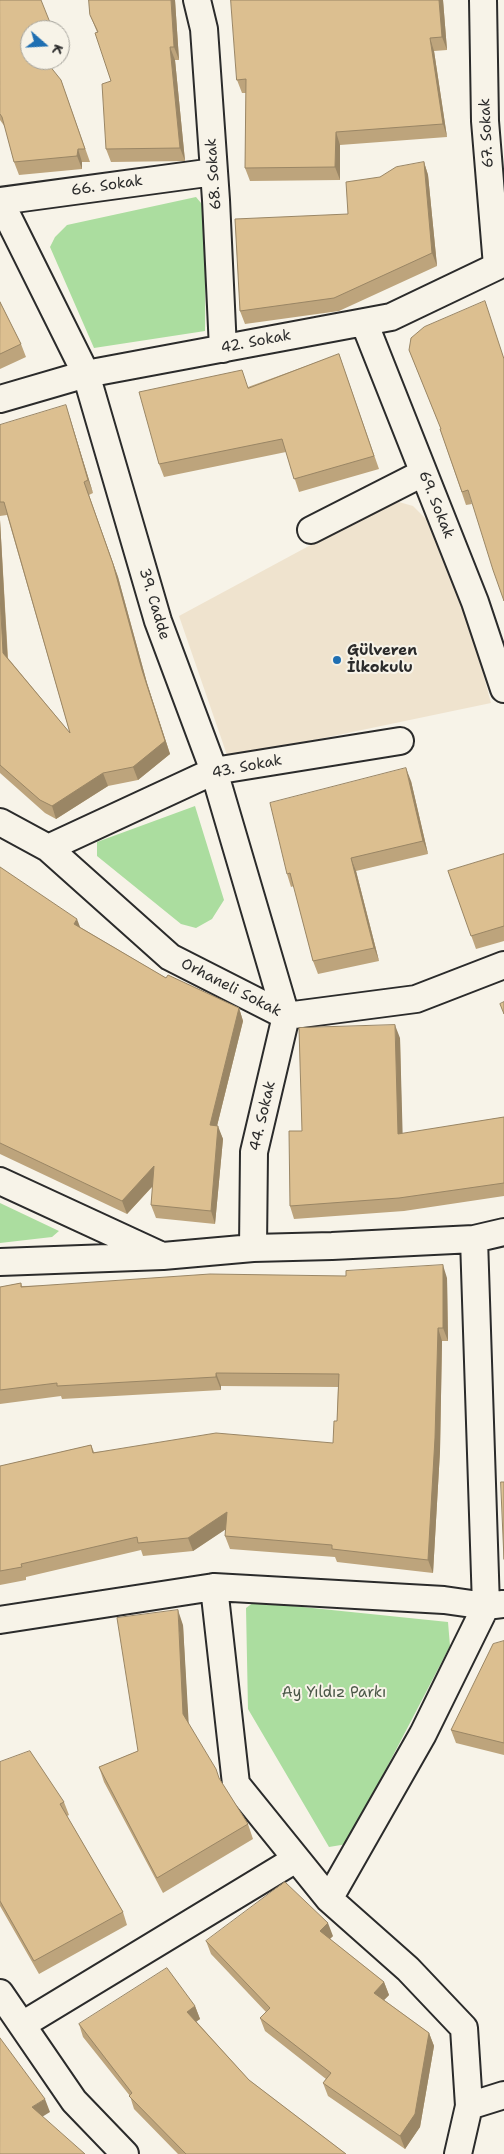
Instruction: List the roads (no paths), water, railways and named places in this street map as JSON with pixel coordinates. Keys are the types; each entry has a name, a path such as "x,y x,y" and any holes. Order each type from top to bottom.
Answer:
{"street":[{"name":"68. Sokak","path":"197,0 204,29 214,172 222,348"},
{"name":"67. Sokak","path":"483,0 485,121 501,265"},
{"name":"66. Sokak","path":"0,201 214,172"},
{"name":"39. Cadde","path":"0,201 86,374 158,622 214,771 286,1016"},
{"name":"42. Sokak","path":"0,399 86,374 391,317 501,265"},
{"name":"69. Sokak","path":"364,322 475,602 504,689"},
{"path":"311,530 424,473"},
{"name":"43. Sokak","path":"48,848 214,771 400,740"},
{"name":"Orhaneli Sokak","path":"0,822 48,848 170,957 286,1016 416,998 504,965"},
{"name":"44. Sokak","path":"253,1248 254,1152 286,1016"},
{"path":"0,1181 163,1256"},
{"path":"0,1262 163,1256 253,1248 474,1239 504,1232"},
{"path":"329,1899 495,1605 474,1239"},
{"path":"0,1620 214,1587 444,1600 495,1605"},
{"path":"214,1587 236,1784 329,1899 408,1969 464,2028 469,2106 458,2154"},
{"path":"22,2025 296,1859"},
{"path":"0,1993 74,2100 125,2154"},
{"path":"469,2106 504,2095"}],"place":[{"name":"Gülveren İlkokulu","path":"337,660"}],"park label":[{"name":"Ay Yıldız Parkı","path":"334,1693"}]}
